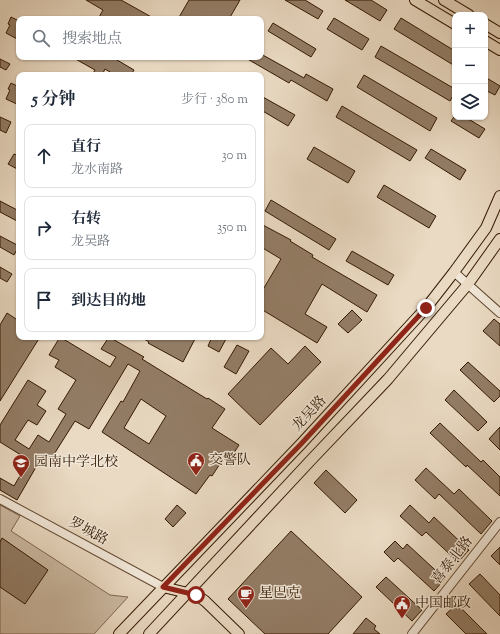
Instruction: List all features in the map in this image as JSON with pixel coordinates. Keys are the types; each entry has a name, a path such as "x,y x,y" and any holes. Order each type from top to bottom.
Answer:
{"main road":[{"path":"415,0 452,22"},
{"path":"444,0 464,12"},
{"path":"488,26 500,33"},
{"path":"488,43 500,50"},
{"name":"龙吴路","path":"119,634 315,429 426,308 486,228 500,196"},
{"path":"149,634 310,460 388,379 468,284 500,239"},
{"path":"163,587 196,595 205,601 239,634"}],"street":[{"path":"454,272 500,313"},
{"name":"罗城路","path":"0,499 163,587"},
{"name":"喜泰北路","path":"412,634 500,522"}],"shaded area":[{"path":"0,505 20,516 11,531 110,595 128,597 94,634 0,634"}],"building":[{"path":"86,0 121,0 150,16 100,16 103,10"},
{"path":"189,0 240,0 231,16 180,16"},
{"path":"285,0 305,0 323,11 318,19"},
{"path":"345,0 371,0 387,10 380,21"},
{"path":"11,17 16,20 16,38 6,33 10,25 8,24"},
{"path":"334,18 369,39 362,50 327,29"},
{"path":"401,18 452,49 452,64 394,29"},
{"path":"273,23 316,49 311,57 268,31"},
{"path":"381,46 452,87 452,97 450,101 375,57"},
{"path":"264,56 304,78 306,74 333,89 327,101 291,80 289,83 249,60 264,60"},
{"path":"0,59 10,64 6,70 0,67"},
{"path":"77,60 117,60 134,70 133,72 110,72 105,69 104,72 94,72 95,70"},
{"path":"364,75 437,118 430,131 357,87"},
{"path":"488,79 500,86 495,95 488,92"},
{"path":"11,83 16,86 16,104 6,99 10,90 8,89"},
{"path":"264,98 295,115 288,126 264,112"},
{"path":"342,106 417,150 410,161 336,117"},
{"path":"0,117 11,122 6,133 0,130"},
{"path":"452,120 470,120 485,129 479,138 451,121"},
{"path":"314,147 355,171 348,183 307,159"},
{"path":"431,149 466,170 460,180 425,158"},
{"path":"14,154 16,155 16,168 8,164"},
{"path":"384,185 436,216 429,228 377,197"},
{"path":"271,200 336,239 329,250 265,211"},
{"path":"0,201 16,209 16,220 0,212"},
{"path":"264,226 291,240 290,241 313,255 312,257 377,295 367,312 322,284 305,314 327,327 317,343 264,311 264,288 281,259 264,249"},
{"path":"0,236 16,244 16,251 14,255 0,247"},
{"path":"352,251 394,275 388,285 346,261"},
{"path":"0,267 12,274 7,282 0,278"},
{"path":"352,310 362,320 348,333 338,324"},
{"path":"7,313 16,319 16,340 38,340 0,401 0,325"},
{"path":"494,319 500,324 500,346 483,331"},
{"path":"58,340 65,340 110,367 116,357 101,349 107,340 114,340 144,357 142,359 225,409 212,428 239,445 230,459 225,456 212,476 210,475 196,494 102,432 121,401 123,402 140,371 128,364 89,429 75,421 51,459 43,455 17,500 0,490 0,478 14,486 29,460 0,442 0,425 28,380 46,391 37,405 46,411 37,425 28,420 15,440 29,449 38,435 49,442 66,414 58,409 76,380 55,367 59,360 49,355","holes":["141,399 166,416 149,444 124,428"]},
{"path":"146,340 194,340 183,362 148,343 149,342"},
{"path":"211,340 225,340 219,352 208,346"},
{"path":"237,345 249,351 236,374 224,367"},
{"path":"305,346 321,362 260,425 228,394 271,348 288,364"},
{"path":"468,362 500,391 500,396 494,402 460,370"},
{"path":"454,390 487,422 478,431 445,400"},
{"path":"440,423 481,462 483,460 500,477 500,496 430,433"},
{"path":"500,427 500,450 489,439"},
{"path":"426,468 454,494 459,489 492,521 481,534 439,494 435,499 415,480"},
{"path":"326,470 357,500 345,513 314,483"},
{"path":"177,505 186,513 173,527 165,519"},
{"path":"410,505 429,523 434,517 469,550 458,562 426,532 422,536 400,516"},
{"path":"291,531 362,597 328,634 265,634 228,599"},
{"path":"2,538 48,570 25,604 0,587 0,542"},
{"path":"395,541 403,549 407,544 445,579 434,591 398,558 394,562 384,552"},
{"path":"500,547 500,565 491,556"},
{"path":"480,574 500,595 500,616 469,584"},
{"path":"386,577 422,610 412,621 376,587"},
{"path":"457,604 487,634 466,634 446,614"},
{"path":"366,618 376,626 374,629 380,634 353,634"}],"place":[{"name":"交警队","path":"196,476"},
{"name":"园南中学北校","path":"21,478"},
{"name":"星巴克","path":"246,609"},
{"name":"中国邮政","path":"402,619"}],"route":[{"path":"196,595 163,587 301,444 426,308"}]}
